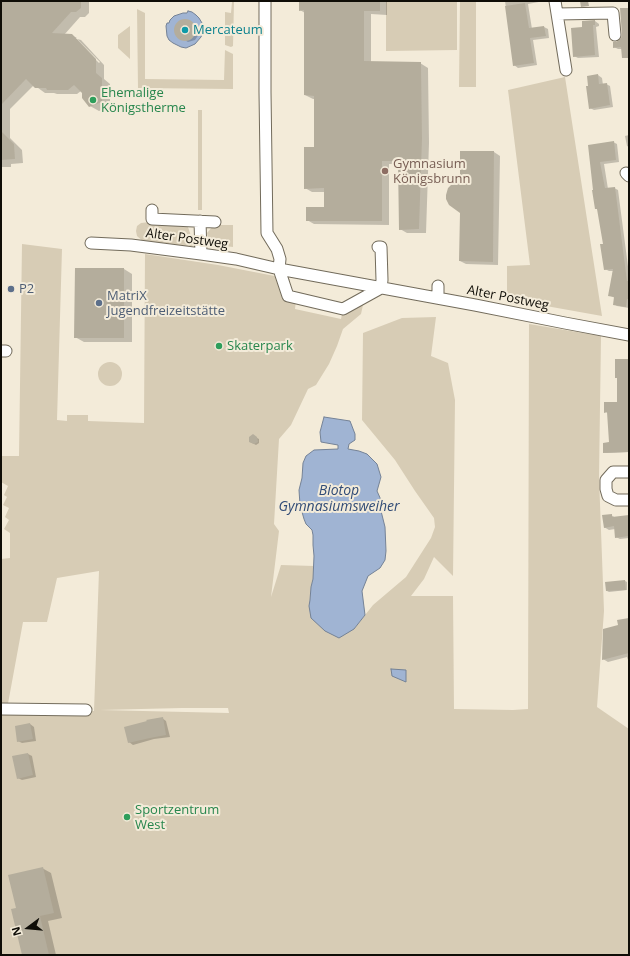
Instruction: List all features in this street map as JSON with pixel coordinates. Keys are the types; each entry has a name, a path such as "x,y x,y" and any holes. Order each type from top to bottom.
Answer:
{"street":[{"path":"265,1 267,233 277,249 280,259 279,269 288,296 343,309 381,288 381,247 378,247"},
{"path":"555,1 566,70"},
{"path":"557,14 613,13 615,35"},
{"path":"152,210 152,219 184,215 200,221 215,222"},
{"path":"200,221 202,254"},
{"name":"Alter Postweg","path":"91,243 131,245 236,259 279,269 629,335"},
{"path":"438,286 438,298"},
{"path":"629,472 613,472 606,480 608,496 616,500 629,500"},
{"path":"1,709 86,710"}],"shaded area":[{"path":"386,1 457,1 457,50 386,51"},
{"path":"460,1 476,1 476,87 459,87"},
{"path":"232,2 234,2 233,46 231,47 225,45 225,12 231,13"},
{"path":"137,9 145,13 145,79 224,80 225,50 233,54 233,89 138,88"},
{"path":"130,26 130,59 118,48 118,35"},
{"path":"565,77 602,316 507,299 507,266 530,265 508,90"},
{"path":"198,110 202,110 202,210 198,210"},
{"path":"150,222 183,224 188,227 194,245 188,247 145,243 137,236 137,226 141,223"},
{"path":"233,225 233,247 209,244 207,233 213,226"},
{"path":"22,244 62,249 57,420 67,421 67,415 88,415 88,421 144,423 145,254 218,265 290,279 288,302 296,300 295,309 341,319 343,309 357,301 363,305 361,314 343,329 329,364 316,385 308,389 291,425 279,439 274,524 279,531 271,597 281,565 314,566 309,606 354,629 373,605 406,577 431,538 435,527 434,518 395,460 362,420 363,333 402,318 436,317 431,356 448,363 455,400 453,576 434,557 424,579 411,596 453,596 454,709 528,709 529,324 601,336 599,477 604,611 597,707 629,729 629,955 1,955 1,559 10,558 10,533 4,529 9,520 5,517 9,508 3,505 7,497 4,495 8,486 1,482 1,456 19,456","holes":["99,571 94,711 7,709 23,622 47,622 57,578","182,708 228,708 229,713 100,710"]},
{"path":"110,362 115,363 121,369 121,379 115,385 110,386 105,385 99,379 98,374 99,369 105,363"}],"water":[{"path":"188,11 192,12 199,18 202,23 203,32 195,44 186,48 181,47 169,40 166,26 174,16 187,13"},
{"name":"Biotop Gymnasiumsweiher","path":"324,417 350,421 355,434 355,440 349,444 348,449 367,454 377,464 381,477 377,491 381,500 379,503 385,527 385,560 380,568 368,576 362,591 365,615 354,629 339,638 325,631 311,618 309,606 313,579 313,535 312,530 306,524 300,505 299,490 302,478 303,463 306,456 314,450 338,449 338,445 321,442 320,432"},
{"path":"391,669 406,670 406,682 392,676"}],"building":[{"name":"Ehemalige Königstherme","path":"1,1 81,1 81,8 76,12 71,12 52,33 72,34 96,59 96,73 102,78 102,102 89,107 82,98 82,93 74,85 68,90 47,90 46,88 35,88 26,79 1,105"},
{"path":"299,1 380,1 380,11 364,11 364,61 421,62 422,139 419,229 399,230 398,161 382,161 382,221 306,221 306,207 324,207 324,188 304,189 304,147 314,147 314,96 304,95 304,10 299,11"},
{"path":"580,1 588,1 589,6 581,7"},
{"path":"525,3 529,28 544,26 546,36 530,38 534,63 513,66 505,6"},
{"path":"620,8 629,8 629,58 622,58 621,47 613,48 613,42 619,40 622,35"},
{"name":"Mercateum","path":"185,19 189,20 195,26 195,34 189,40 185,41 181,40 175,34 174,30 175,26 181,20"},
{"path":"595,20 595,25 593,25 595,55 573,57 571,28 582,27 582,21"},
{"path":"598,74 599,84 607,83 610,105 589,109 586,86 588,86 587,76"},
{"path":"1,131 14,144 15,159 1,160"},
{"path":"614,141 616,160 600,162 605,188 615,187 627,281 629,281 629,299 627,299 626,307 613,305 614,297 608,296 613,269 604,270 600,244 603,244 592,190 588,145"},
{"path":"460,151 494,151 493,262 459,261 460,213 449,205 446,195 448,188 451,185 460,182"},
{"name":"MatriX Jugendfreizeitstätte","path":"75,268 124,268 124,338 74,338"},
{"path":"615,359 629,359 629,452 603,453 603,443 609,442 607,412 604,413 604,402 617,402"},
{"path":"253,434 257,437 258,442 254,444 249,442 249,437"},
{"path":"612,514 612,517 629,515 629,536 615,538 614,526 604,528 602,515"},
{"path":"625,580 626,590 606,591 605,582"},
{"path":"629,618 629,653 602,660 603,629 618,625 617,620"},
{"path":"163,717 166,735 128,743 124,727 147,721 146,720"},
{"path":"30,723 33,739 17,742 15,726"},
{"path":"28,753 33,775 17,779 12,756"},
{"path":"43,867 54,913 40,916 49,955 22,955 11,909 16,908 8,875"}],"place":[{"name":"Mercateum","path":"185,30"},
{"name":"Ehemalige Königstherme","path":"93,100"},
{"name":"Gymnasium Königsbrunn","path":"385,171"},
{"name":"P2","path":"11,289"},
{"name":"MatriX Jugendfreizeitstätte","path":"99,303"},
{"name":"Skaterpark","path":"219,346"},
{"name":"Sportzentrum West","path":"127,817"}]}
